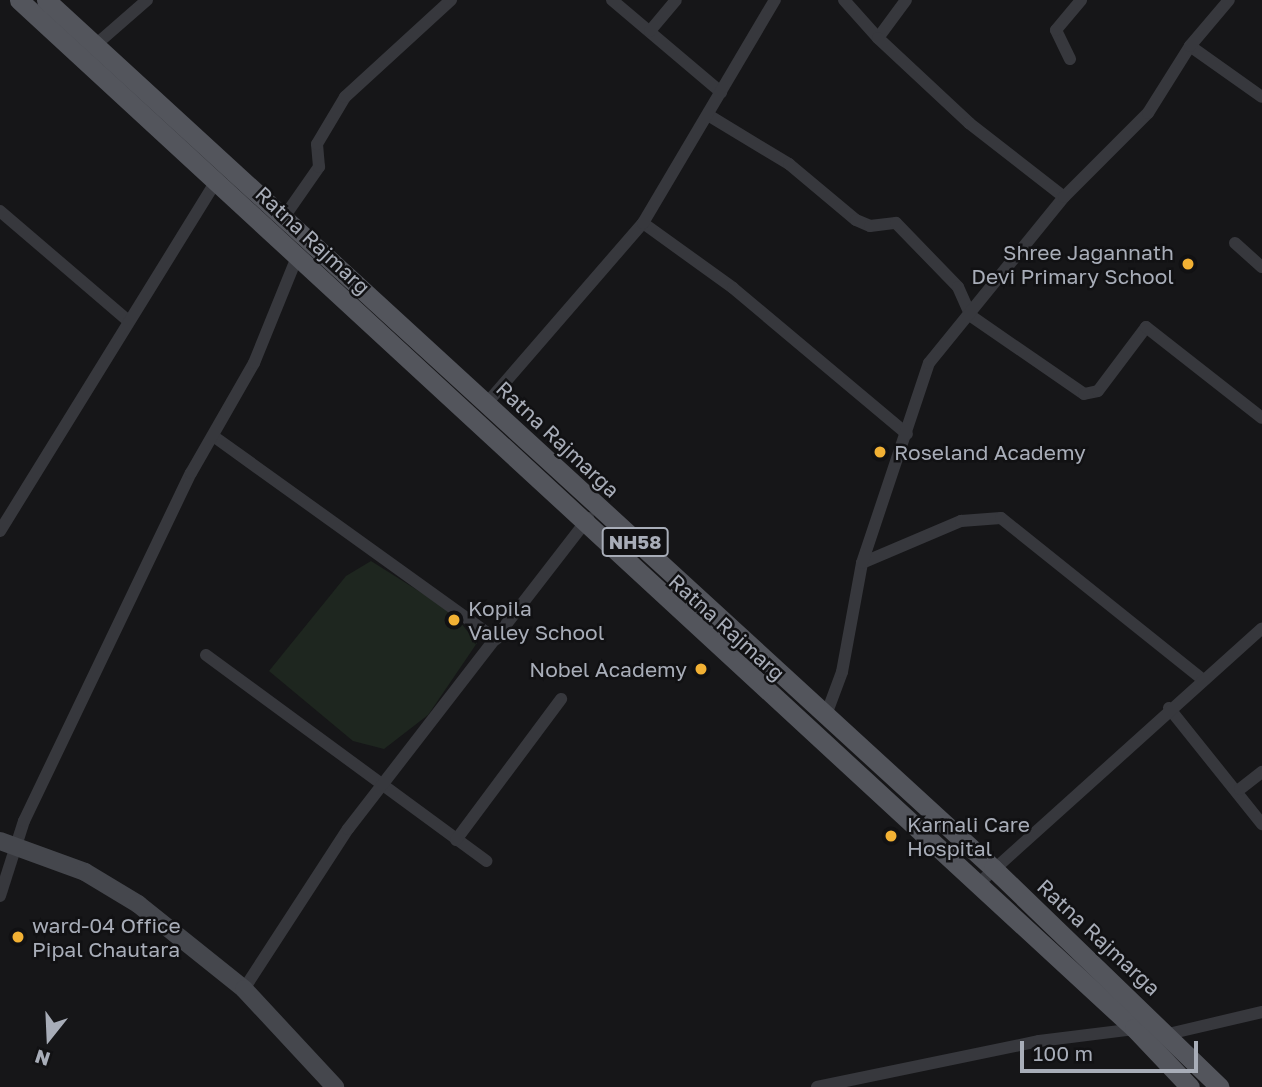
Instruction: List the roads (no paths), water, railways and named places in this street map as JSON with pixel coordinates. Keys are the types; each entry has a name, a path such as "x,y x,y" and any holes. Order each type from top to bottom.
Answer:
{"main road":[{"name":"Ratna Rajmarg","path":"19,0 88,51 217,179 270,217 297,257 582,525 1134,1028 1190,1087"},
{"name":"Ratna Rajmarga","path":"46,0 88,51 270,217 487,403 597,508 993,868 1173,1037 1220,1087"},
{"path":"8,844 112,885 244,989 335,1087"}],"street":[{"path":"88,51 148,0"},
{"path":"270,217 319,167 317,144 345,97 451,0"},
{"path":"612,0 721,92"},
{"path":"650,32 676,0"},
{"path":"487,403 643,223 775,0"},
{"path":"844,0 878,38 969,123 1065,197"},
{"path":"878,38 906,0"},
{"path":"1070,59 1056,30 1081,0"},
{"path":"826,715 842,671 862,563 929,363 971,316 1065,197 1148,113 1190,46 1229,0"},
{"path":"1190,46 1262,97"},
{"path":"708,115 789,164 856,220 870,226 896,223 958,287 971,316 1091,395 1146,327 1262,418"},
{"path":"1,527 127,320 217,179"},
{"path":"0,211 127,320"},
{"path":"643,223 733,288 907,434"},
{"path":"1235,243 1262,267"},
{"path":"0,896 8,844 191,473 216,438 297,257"},
{"path":"216,438 496,639"},
{"path":"244,989 382,786 597,508"},
{"path":"862,563 961,521 1001,518 1203,680"},
{"path":"978,884 1169,708 1262,628"},
{"path":"206,655 486,861"},
{"path":"456,840 561,699"},
{"path":"1169,708 1240,789 1262,824"},
{"path":"1240,789 1262,772"},
{"path":"817,1087 1134,1028 1173,1037 1224,1017 1262,1012"}],"place":[{"name":"Shree Jagannath Devi Primary School","path":"1188,264"},
{"name":"Roseland Academy","path":"880,452"},
{"name":"Kopila Valley School","path":"454,620"},
{"name":"Nobel Academy","path":"701,669"},
{"name":"Karnali Care Hospital","path":"891,836"},
{"name":"ward-04 Office Pipal Chautara","path":"18,937"}]}
